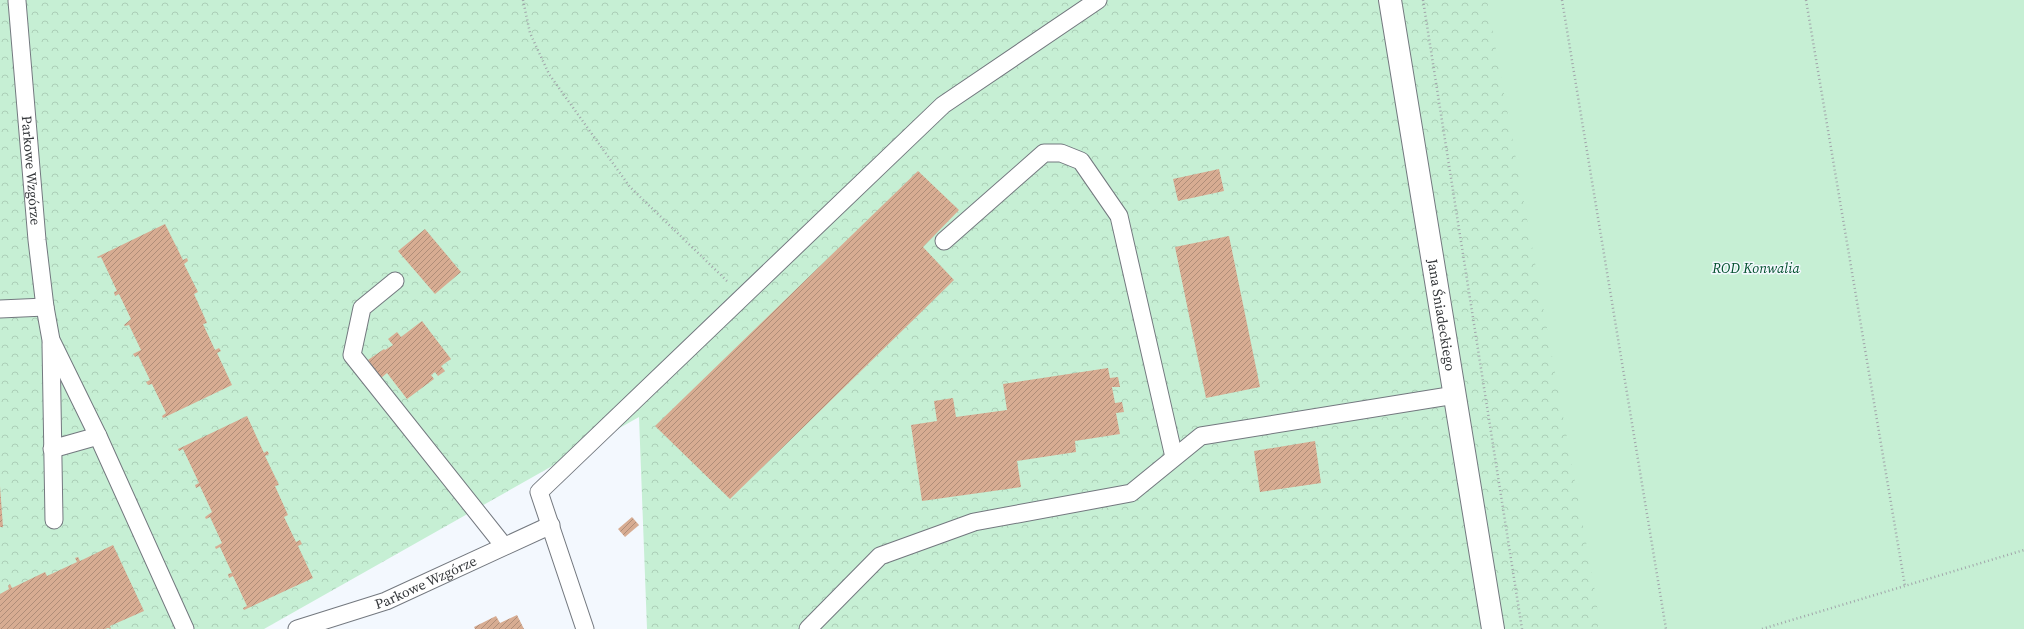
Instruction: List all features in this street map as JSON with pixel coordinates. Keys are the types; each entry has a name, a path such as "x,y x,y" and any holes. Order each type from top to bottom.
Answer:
{"street":[{"name":"Jana Śniadeckiego","path":"1390,0 1493,629"}],"lane":[{"path":"585,629 539,492 943,105 1098,0"},
{"name":"Parkowe Wzgórze","path":"17,1 37,240 45,307 51,340 54,520"},
{"path":"944,241 1044,154 1061,153 1081,161 1120,216 1174,457"},
{"path":"395,281 362,308 352,355 504,546"},
{"path":"0,309 45,307"},
{"name":"Parkowe Wzgórze","path":"51,340 98,436 185,629"},
{"path":"808,629 880,556 974,522 1131,493 1201,436 1455,395"},
{"path":"52,449 98,436"},
{"name":"Parkowe Wzgórze","path":"297,629 386,601 551,525"}],"path":[{"path":"523,0 530,33 549,74 630,187 705,258 742,298"},
{"path":"1423,0 1522,629"},
{"path":"1562,0 1666,629"},
{"path":"1806,0 1905,586"},
{"path":"1762,629 2024,550"}],"green space":[{"path":"0,0 1487,0 1597,602 1598,629 647,629 639,417 264,629 0,629"},
{"name":"ROD Konwalia","path":"1442,0 2024,0 2024,629 1542,629"}],"building":[{"path":"1219,169 1224,191 1178,201 1173,179"},
{"path":"918,171 959,210 923,247 954,280 730,499 655,426"},
{"path":"165,224 183,260 187,258 188,261 184,264 198,292 194,294 207,323 203,324 215,350 219,348 221,351 217,353 232,385 163,418 162,416 166,413 152,384 148,385 146,382 150,380 138,355 135,357 133,354 141,350 129,325 124,325 131,319 119,294 115,296 114,292 117,291 101,257 97,257"},
{"path":"425,229 461,272 435,294 398,251"},
{"path":"1229,236 1260,387 1206,398 1175,247"},
{"path":"422,321 451,359 441,366 445,371 438,376 435,372 431,375 434,379 407,399 387,373 381,378 368,360 384,349 385,350 393,345 388,339 397,332 401,337"},
{"path":"1108,368 1110,378 1118,377 1120,387 1112,387 1115,403 1122,402 1124,412 1116,413 1120,434 1075,441 1076,452 1017,461 1021,487 922,501 911,425 937,421 934,401 953,398 956,417 1007,410 1003,384"},
{"path":"247,416 264,453 267,451 269,454 265,456 279,485 275,486 288,515 284,517 296,542 300,540 302,544 298,546 313,578 244,610 243,608 247,606 233,576 229,578 228,574 232,573 220,547 216,549 215,547 222,543 210,517 206,519 205,517 212,512 200,486 196,488 195,485 199,483 183,449 179,451 178,449"},
{"path":"1315,441 1321,483 1260,492 1254,451"},
{"path":"0,486 3,527 0,527"},
{"path":"632,517 639,525 625,537 618,529"},
{"path":"113,545 144,611 110,626 111,629 0,629 0,594 9,589 8,586 10,584 12,588 45,572 47,576 77,562 75,558 78,557 80,561"},
{"path":"517,615 524,629 475,629 474,627 496,616 500,623"}]}
